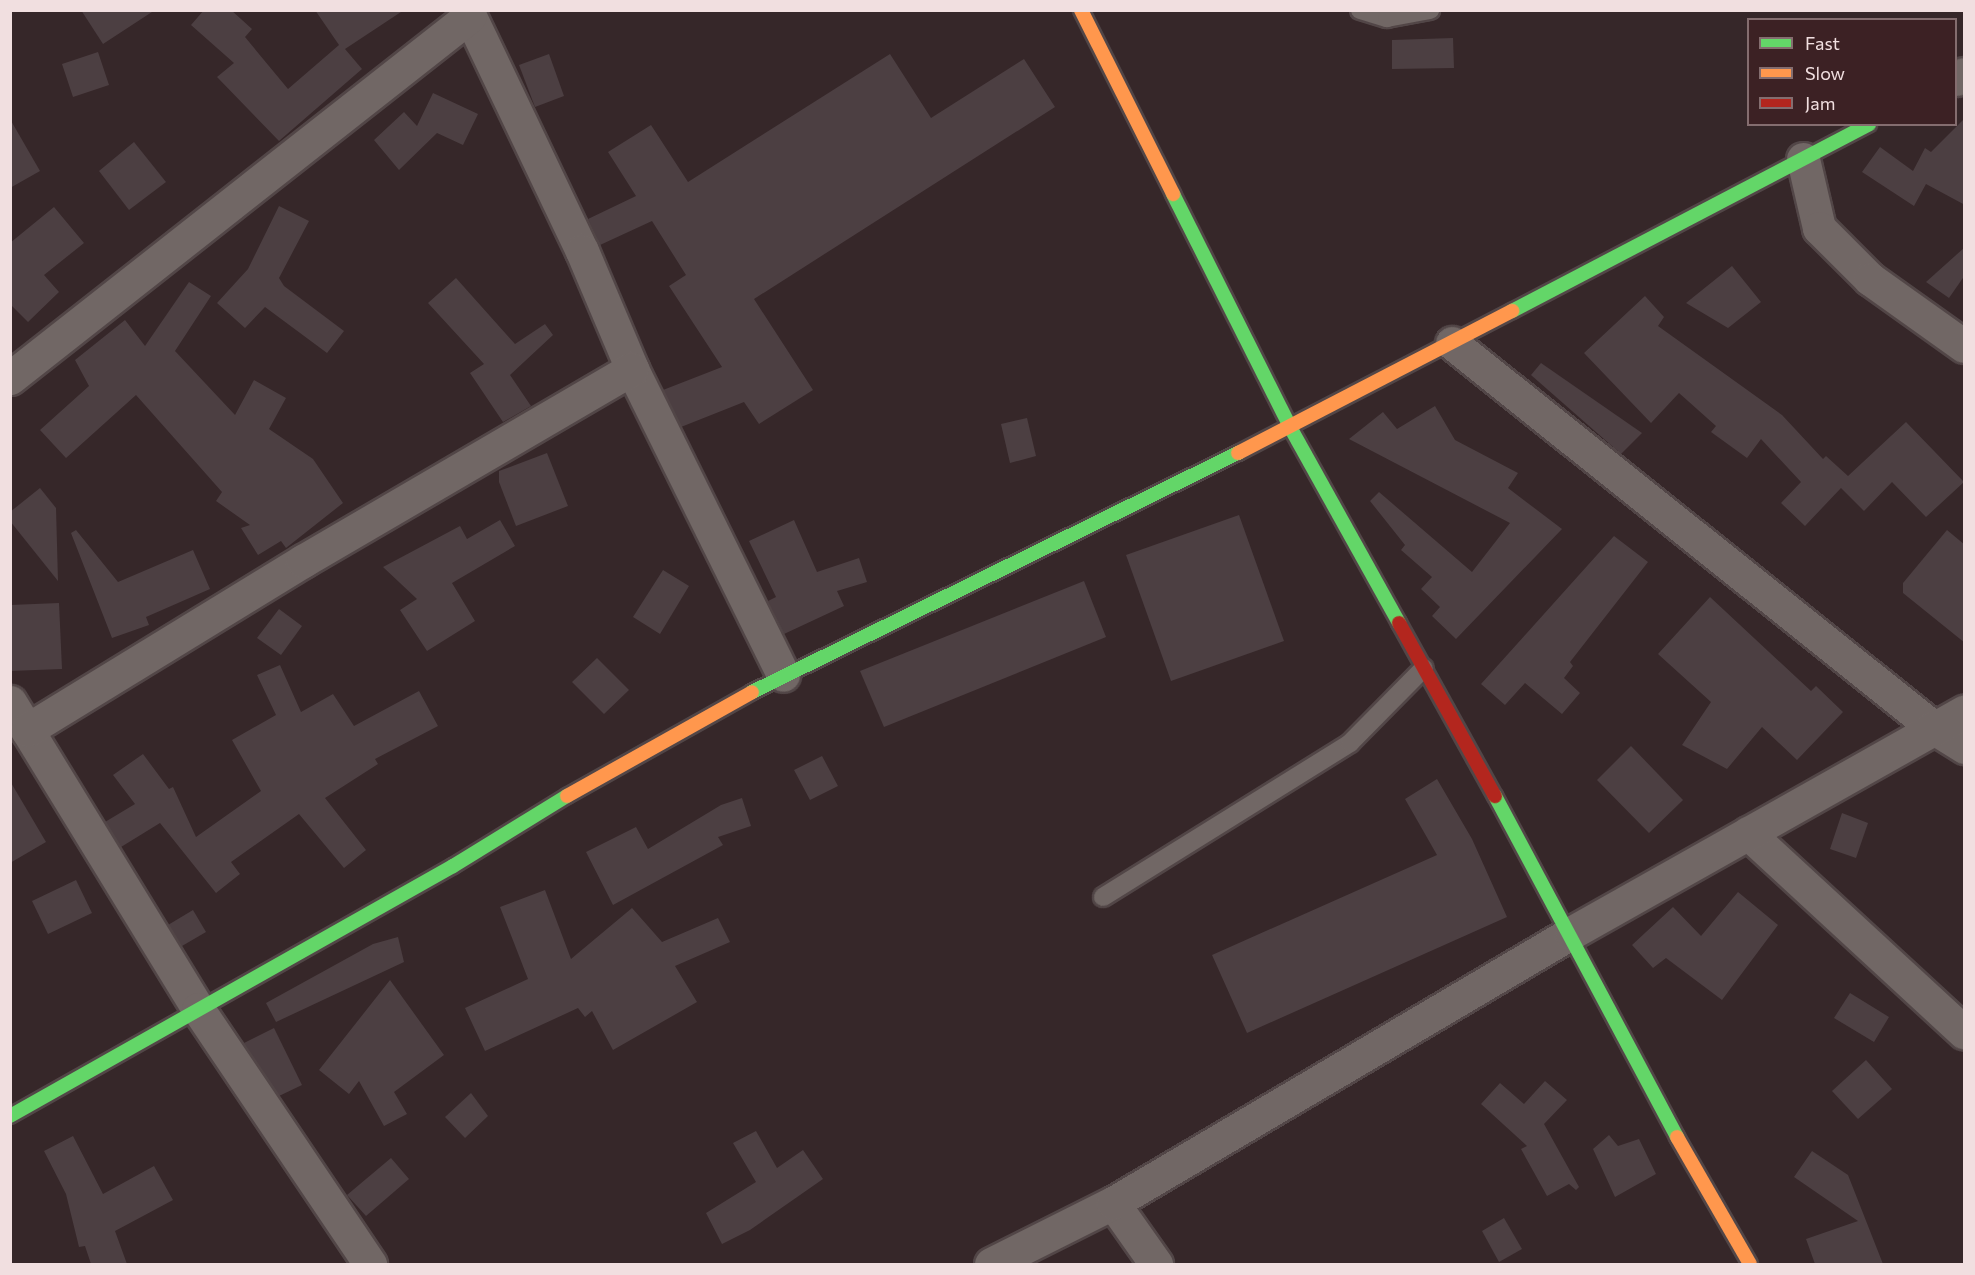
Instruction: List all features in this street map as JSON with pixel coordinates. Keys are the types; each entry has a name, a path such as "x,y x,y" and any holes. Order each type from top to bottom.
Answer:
{"street":[{"path":"1081,10 1290,427 1571,933 1710,1200 1750,1264"},
{"path":"10,378 468,13 582,251 632,369 783,675"},
{"path":"10,1116 63,1090 198,1009 783,675 1290,427 1865,126"},
{"path":"1803,159 1819,228 1870,279 1965,346"},
{"path":"1452,343 1934,728 1965,747"},
{"path":"27,730 303,561 632,369"},
{"path":"10,702 198,1009 370,1264"},
{"path":"991,1264 1113,1203 1571,933 1965,712"},
{"path":"1748,833 1965,1032"},
{"path":"1113,1203 1156,1264"}],"lane":[{"path":"1360,10 1387,18 1430,10"},
{"path":"1103,897 1350,743 1424,668"}],"building":[{"path":"81,10 155,10 103,44"},
{"path":"204,10 231,10 252,29 245,37 288,89 339,45 315,10 404,10 345,49 362,69 279,141 217,77 234,63 191,25"},
{"path":"1453,38 1454,68 1392,69 1392,40"},
{"path":"98,52 109,85 73,97 62,64"},
{"path":"549,54 564,96 535,107 519,65"},
{"path":"890,54 931,118 1024,59 1055,107 754,299 813,390 759,424 744,402 681,427 663,390 722,367 669,286 686,275 652,221 600,245 588,219 636,196 608,152 651,125 688,182"},
{"path":"433,93 478,114 463,145 437,133 399,170 374,140 404,112 417,126"},
{"path":"1965,118 1965,205 1926,184 1914,206 1862,172 1880,147 1913,171 1925,148 1931,152"},
{"path":"10,119 40,171 10,188"},
{"path":"134,142 166,182 129,210 99,171"},
{"path":"279,206 309,221 279,278 284,286 344,331 327,353 265,307 245,328 217,303 248,269"},
{"path":"54,207 84,243 44,275 59,292 28,322 10,304 10,243"},
{"path":"1965,247 1965,275 1949,298 1926,282"},
{"path":"1732,266 1761,302 1728,328 1686,303"},
{"path":"456,278 515,344 545,324 553,335 510,375 531,406 503,422 470,373 484,364 428,303"},
{"path":"189,282 211,296 175,351 235,415 254,380 286,398 269,429 313,459 343,503 286,548 281,541 258,555 241,528 250,525 216,501 222,492 136,395 66,458 40,430 89,386 75,360 125,320 145,346"},
{"path":"1645,296 1664,317 1658,326 1782,415 1823,459 1826,456 1848,476 1906,422 1964,482 1926,517 1892,482 1864,511 1841,488 1805,526 1781,503 1801,482 1761,439 1747,458 1711,432 1716,426 1679,393 1651,423 1584,353"},
{"path":"1541,363 1642,433 1621,454 1531,375"},
{"path":"1435,406 1455,440 1518,473 1508,488 1562,529 1456,639 1432,616 1440,607 1421,589 1432,577 1401,550 1405,545 1370,501 1379,492 1472,572 1510,523 1349,439 1383,412 1397,429"},
{"path":"1027,418 1036,456 1010,463 1001,424"},
{"path":"547,453 568,506 516,526 499,482 499,471"},
{"path":"40,488 56,508 58,581 10,521 10,512"},
{"path":"1239,515 1284,641 1171,681 1126,555"},
{"path":"500,520 515,546 452,583 475,621 427,651 400,610 417,599 383,567 460,526 467,539"},
{"path":"794,520 817,572 859,558 867,582 837,591 844,606 784,634 768,601 776,597 749,541"},
{"path":"76,530 118,582 193,550 210,589 146,617 149,625 112,638 71,533"},
{"path":"1947,530 1965,545 1965,643 1903,593 1903,583"},
{"path":"1614,536 1648,562 1570,662 1573,666 1564,678 1580,693 1562,714 1525,683 1505,705 1481,684"},
{"path":"663,570 689,586 660,634 633,617"},
{"path":"1084,581 1106,637 884,727 860,671"},
{"path":"1710,597 1811,691 1816,686 1843,712 1797,760 1762,727 1727,769 1682,745 1711,702 1658,654"},
{"path":"59,603 62,669 10,671 10,605"},
{"path":"279,609 302,626 281,655 257,638"},
{"path":"597,658 629,690 604,714 572,682"},
{"path":"280,665 301,712 333,694 354,726 419,691 438,726 375,759 378,764 325,798 366,850 344,868 299,814 231,862 240,874 216,893 160,823 121,847 105,822 135,804 113,775 143,754 169,789 173,787 196,837 261,791 232,740 276,715 257,675"},
{"path":"1631,746 1683,800 1649,833 1597,780"},
{"path":"822,756 838,786 810,800 794,770"},
{"path":"1437,779 1472,839 1507,917 1247,1033 1212,955 1437,855 1405,799"},
{"path":"10,781 46,842 10,863"},
{"path":"742,798 751,826 718,837 723,845 613,905 586,852 636,827 648,849 721,805"},
{"path":"1842,813 1868,823 1856,858 1830,849"},
{"path":"76,880 92,913 48,934 32,901"},
{"path":"545,890 571,959 632,908 662,942 718,918 730,942 675,966 697,1002 613,1050 592,1011 585,1017 578,1008 485,1051 465,1008 528,979 500,907"},
{"path":"1738,892 1778,925 1722,1000 1666,958 1653,968 1632,945 1673,907 1701,936"},
{"path":"193,910 206,932 182,946 168,925"},
{"path":"398,937 404,962 276,1022 266,1003 373,944"},
{"path":"390,980 444,1055 394,1092 407,1114 384,1126 359,1081 349,1094 319,1070"},
{"path":"1850,993 1889,1017 1874,1042 1834,1018"},
{"path":"274,1028 302,1085 279,1096 244,1043"},
{"path":"1866,1060 1892,1089 1858,1119 1832,1091"},
{"path":"1545,1081 1567,1100 1544,1124 1579,1187 1576,1190 1569,1184 1547,1196 1521,1149 1527,1146 1481,1104 1500,1083 1524,1104"},
{"path":"471,1093 488,1116 465,1138 445,1117"},
{"path":"756,1131 777,1168 803,1150 823,1179 750,1230 722,1244 706,1213 756,1182 733,1143"},
{"path":"1609,1135 1618,1146 1639,1139 1656,1174 1615,1197 1593,1149"},
{"path":"73,1136 103,1194 154,1166 173,1200 115,1231 127,1264 91,1264 85,1246 79,1247 66,1194 44,1151"},
{"path":"1812,1151 1848,1175 1883,1264 1815,1264 1806,1239 1858,1221 1794,1177"},
{"path":"391,1158 409,1179 366,1216 347,1195"},
{"path":"1504,1218 1522,1249 1499,1262 1482,1231"}],"traffic: fast":[{"path":"1512,311 1865,126"},
{"path":"1173,194 1290,427 1399,623"},
{"path":"752,692 1238,453"},
{"path":"10,1116 453,866 567,796"},
{"path":"1495,796 1677,1137"}],"traffic: slow":[{"path":"1081,10 1173,194"},
{"path":"1238,453 1512,311"},
{"path":"567,796 752,692"},
{"path":"1677,1137 1750,1264"}],"traffic: jam":[{"path":"1399,623 1495,796"}]}
